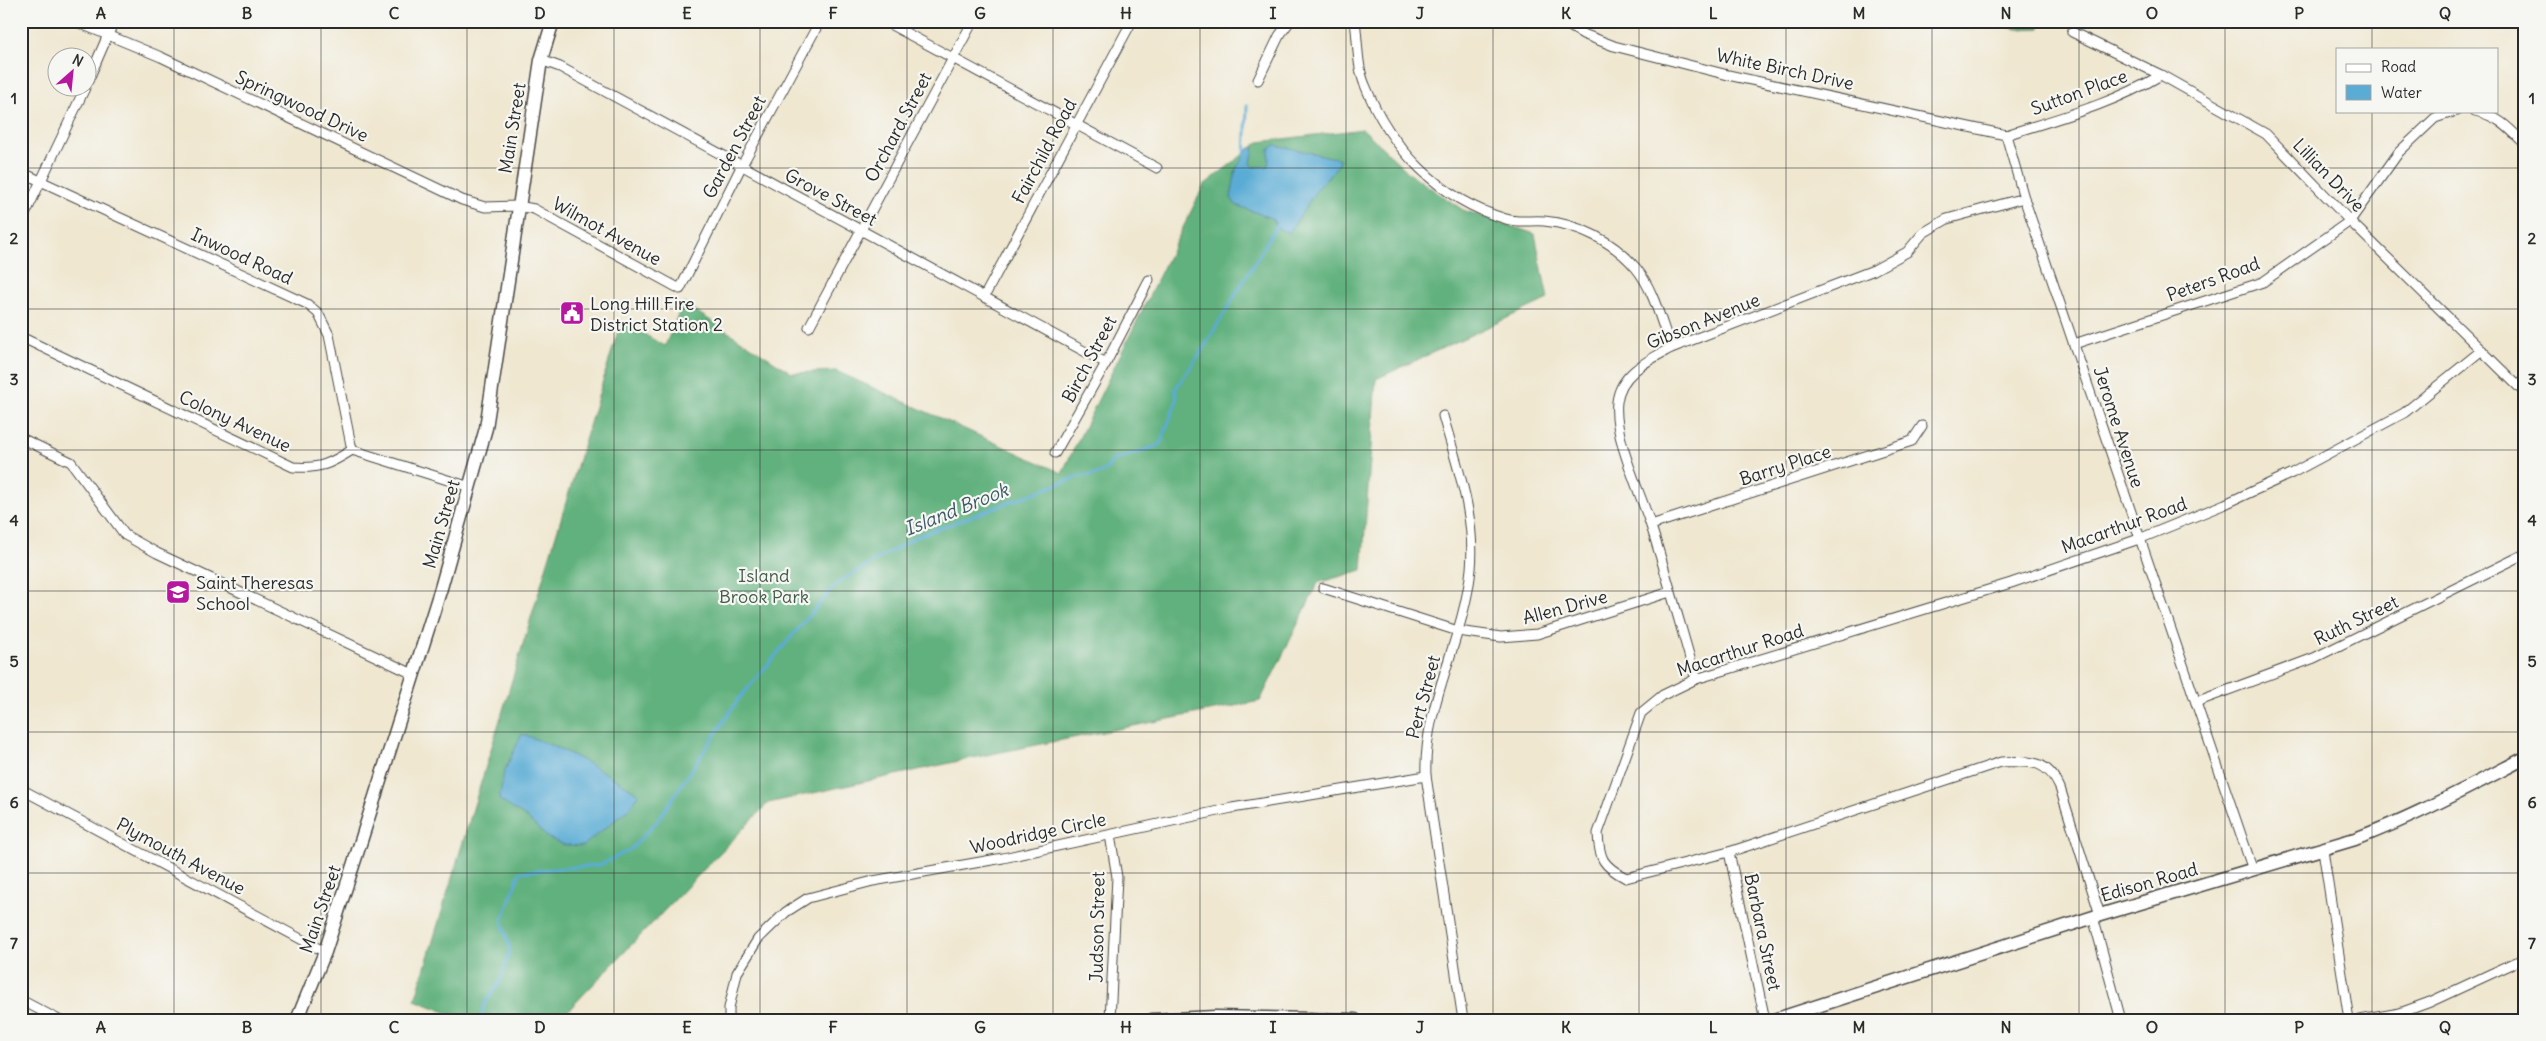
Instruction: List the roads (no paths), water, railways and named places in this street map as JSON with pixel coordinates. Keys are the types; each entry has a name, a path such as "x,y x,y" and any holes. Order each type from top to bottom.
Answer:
{"main road":[{"name":"Main Street","path":"297,1020 325,952 470,487 489,410 541,60 553,21"},
{"name":"Edison Road","path":"1774,1020 2096,916 2322,850 2392,825 2525,758"},
{"path":"1152,1020 1166,1017 1356,1020"}],"street":[{"name":"Springwood Drive","path":"74,21 161,57 462,200 485,207 518,206"},
{"path":"98,58 114,21"},
{"name":"Garden Street","path":"680,289 741,167 820,21"},
{"path":"884,21 1157,168"},
{"name":"Orchard Street","path":"809,327 973,21"},
{"name":"Fairchild Road","path":"984,297 1132,21"},
{"path":"1258,80 1279,36 1290,21"},
{"path":"1355,21 1364,83 1381,118 1402,152 1431,180 1476,206 1507,220 1545,221 1579,227 1607,242 1636,268 1649,288 1671,348"},
{"name":"White Birch Drive","path":"1561,21 1583,34 1614,46 1728,75 2006,135"},
{"name":"Lillian Drive","path":"2072,32 2160,75 2266,134 2350,221 2525,393"},
{"name":"Grove Street","path":"541,60 560,67 741,167 1106,363"},
{"name":"Sutton Place","path":"2006,135 2096,106 2138,89 2160,75"},
{"path":"21,224 80,98"},
{"name":"Peters Road","path":"2074,344 2264,282 2350,221 2399,152 2434,118 2453,112"},
{"path":"2480,112 2491,114 2507,126 2525,144"},
{"name":"Jerome Avenue","path":"2006,135 2024,198 2253,870"},
{"name":"Inwood Road","path":"21,172 307,304 318,313 329,335 352,450"},
{"name":"Gibson Avenue","path":"1696,679 1651,525 1627,456 1619,423 1617,401 1625,381 1641,365 1671,348 1874,270 1906,252 1923,233 1947,219 2024,198"},
{"name":"Wilmot Avenue","path":"518,206 534,209 680,289"},
{"name":"Birch Street","path":"1055,453 1106,363 1149,280"},
{"name":"Colony Avenue","path":"21,337 293,467 313,469 329,465 352,450"},
{"name":"Macarthur Road","path":"2121,1020 2096,916 2060,788 2053,772 2034,763 2001,762 1729,852 1626,878 1608,869 1599,852 1598,833 1642,713 1664,695 1696,679 2011,582 2139,539 2292,474 2404,413 2482,350"},
{"name":"Pert Street","path":"1443,416 1468,508 1471,534 1471,569 1458,631 1432,718 1425,750 1426,776 1463,1020"},
{"name":"Barry Place","path":"1651,525 1912,442 1922,426"},
{"path":"21,438 71,462 125,536 157,554 413,674"},
{"path":"352,450 470,487"},
{"name":"Ruth Street","path":"2196,702 2314,658 2525,554"},
{"name":"Allen Drive","path":"1323,588 1458,631 1501,638 1537,634 1670,592"},
{"name":"Woodridge Circle","path":"729,1020 729,1008 737,973 758,939 786,912 808,898 873,881 1002,858 1232,808 1426,776"},
{"name":"Plymouth Avenue","path":"21,789 325,952"},
{"name":"Judson Street","path":"1110,835 1117,877 1110,1020"},
{"path":"2322,850 2349,1020"},
{"name":"Barbara Street","path":"1729,852 1765,1020"},
{"path":"2360,1020 2400,1013 2430,1002 2525,958"},
{"path":"21,1000 59,1020"}],"water":[{"path":"1275,145 1340,159 1339,164 1316,191 1289,233 1277,228 1273,220 1268,217 1236,205 1231,198 1236,169 1249,148 1254,148 1251,163 1253,167 1268,166 1269,150"},
{"path":"522,734 582,760 639,794 630,808 583,846 564,845 548,838 526,817 499,800 504,772"}],"waterway":[{"name":"Island Brook","path":"1245,158 1247,106"},
{"name":"Island Brook","path":"481,1020 484,1005 500,982 510,949 502,921 520,872 600,865 631,849 658,820 738,700 837,583 916,537 1080,476 1099,474 1106,470 1112,461 1160,445 1177,400 1175,389 1200,354 1277,225"}],"place":[{"name":"Long Hill Fire District Station 2","path":"572,313"},
{"name":"Saint Theresas School","path":"178,592"}],"park label":[{"name":"Island Brook Park","path":"764,585"}]}
